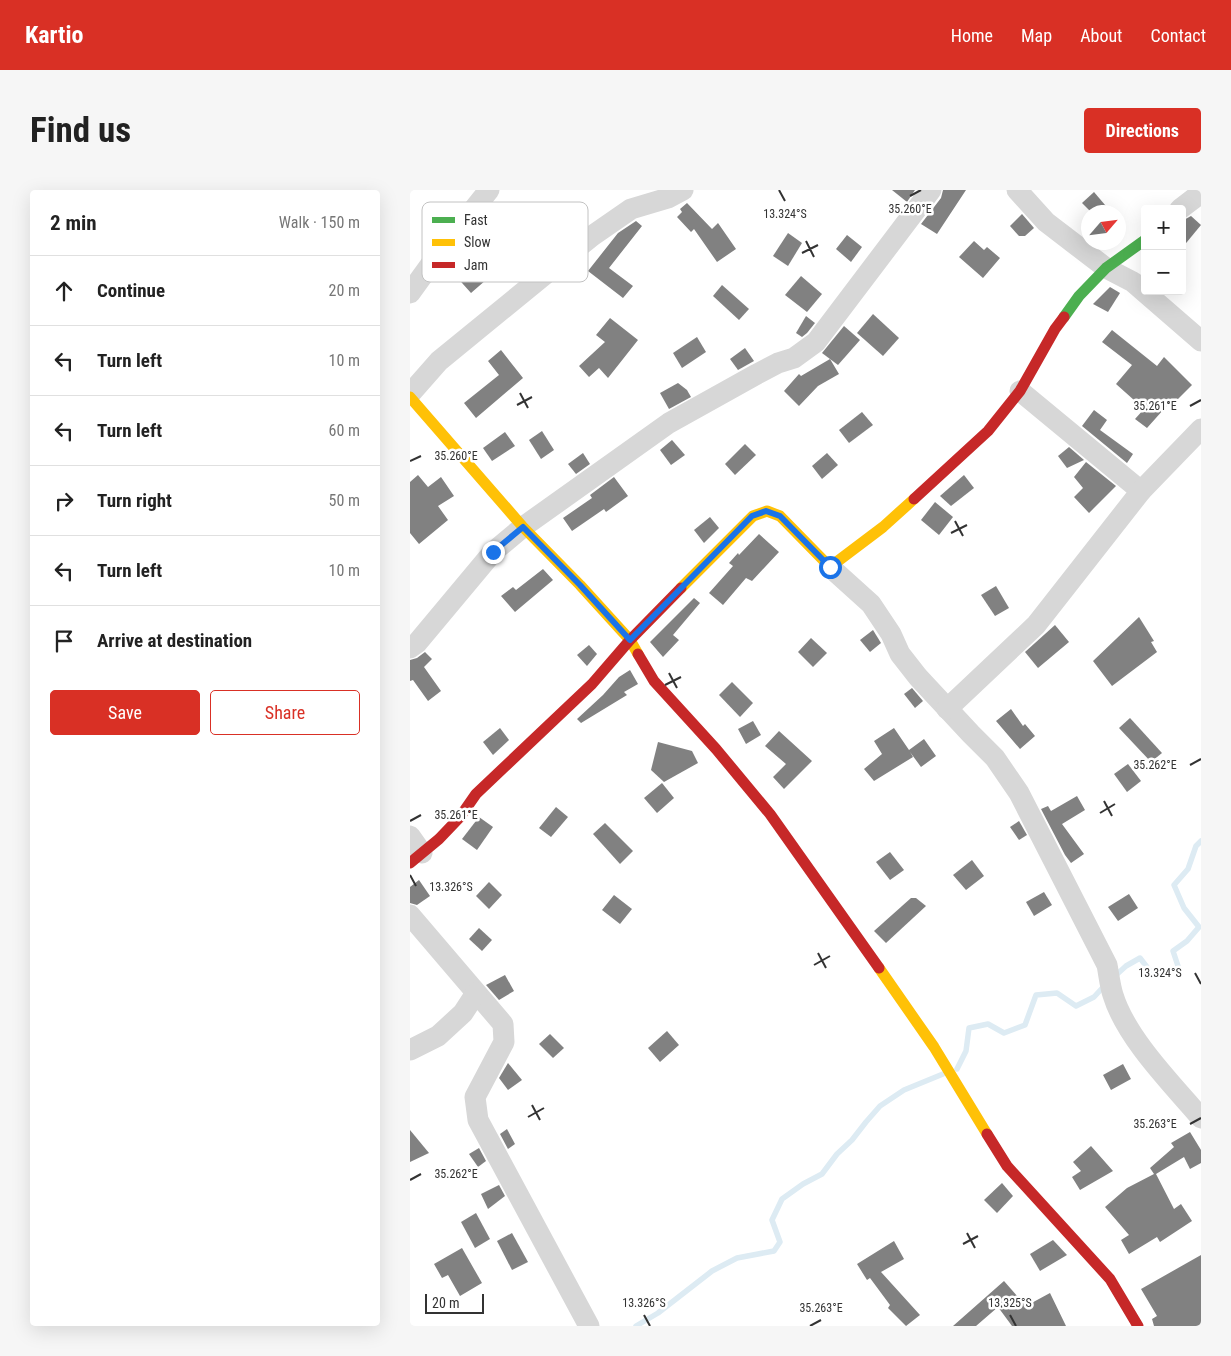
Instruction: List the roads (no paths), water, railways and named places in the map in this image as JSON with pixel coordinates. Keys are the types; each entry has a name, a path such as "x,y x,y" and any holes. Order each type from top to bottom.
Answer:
{"street":[{"path":"479,202 489,190"},
{"path":"588,239 631,210 668,198 683,190"},
{"path":"410,648 417,643 493,552 523,527 669,423 778,363 794,358 816,342 931,190"},
{"path":"1017,190 1046,222 1106,268 1133,282 1201,341"},
{"path":"1185,205 1201,192"},
{"path":"830,567 883,527 988,431 1020,392 1055,329 1079,296 1106,268 1141,243"},
{"path":"410,293 422,276"},
{"path":"536,282 439,361 410,395 523,527 580,585 630,640 654,681 716,748 776,822 934,1047 1007,1166 1110,1279 1138,1326"},
{"path":"1020,392 1141,491"},
{"path":"947,709 1036,625 1141,491 1201,429"},
{"path":"410,836 416,858 439,839 460,817 476,794 505,764 592,684 630,640 752,516 766,511 780,516 830,567 871,604 891,634 900,654 918,677 995,758 1019,793 1106,965 1113,996 1124,1020 1157,1068 1201,1118"},
{"path":"410,914 503,1024 504,1042 475,1097 478,1120 589,1326"},
{"path":"410,1050 438,1036 463,1013 476,993"}],"waterway":[{"path":"1115,976 1126,966 1140,958 1153,975 1179,969 1173,951 1187,941 1199,927 1184,908 1174,885 1188,869 1196,846 1201,841"},
{"path":"957,1069 966,1051 969,1028 988,1024 1004,1033 1025,1025 1036,995 1057,993 1076,1006 1094,997 1106,984"},
{"path":"636,1326 658,1313 712,1271 737,1258 774,1251 780,1242 772,1220 782,1199 803,1184 822,1174 837,1154 852,1140 880,1106 904,1090 943,1074"}]}
